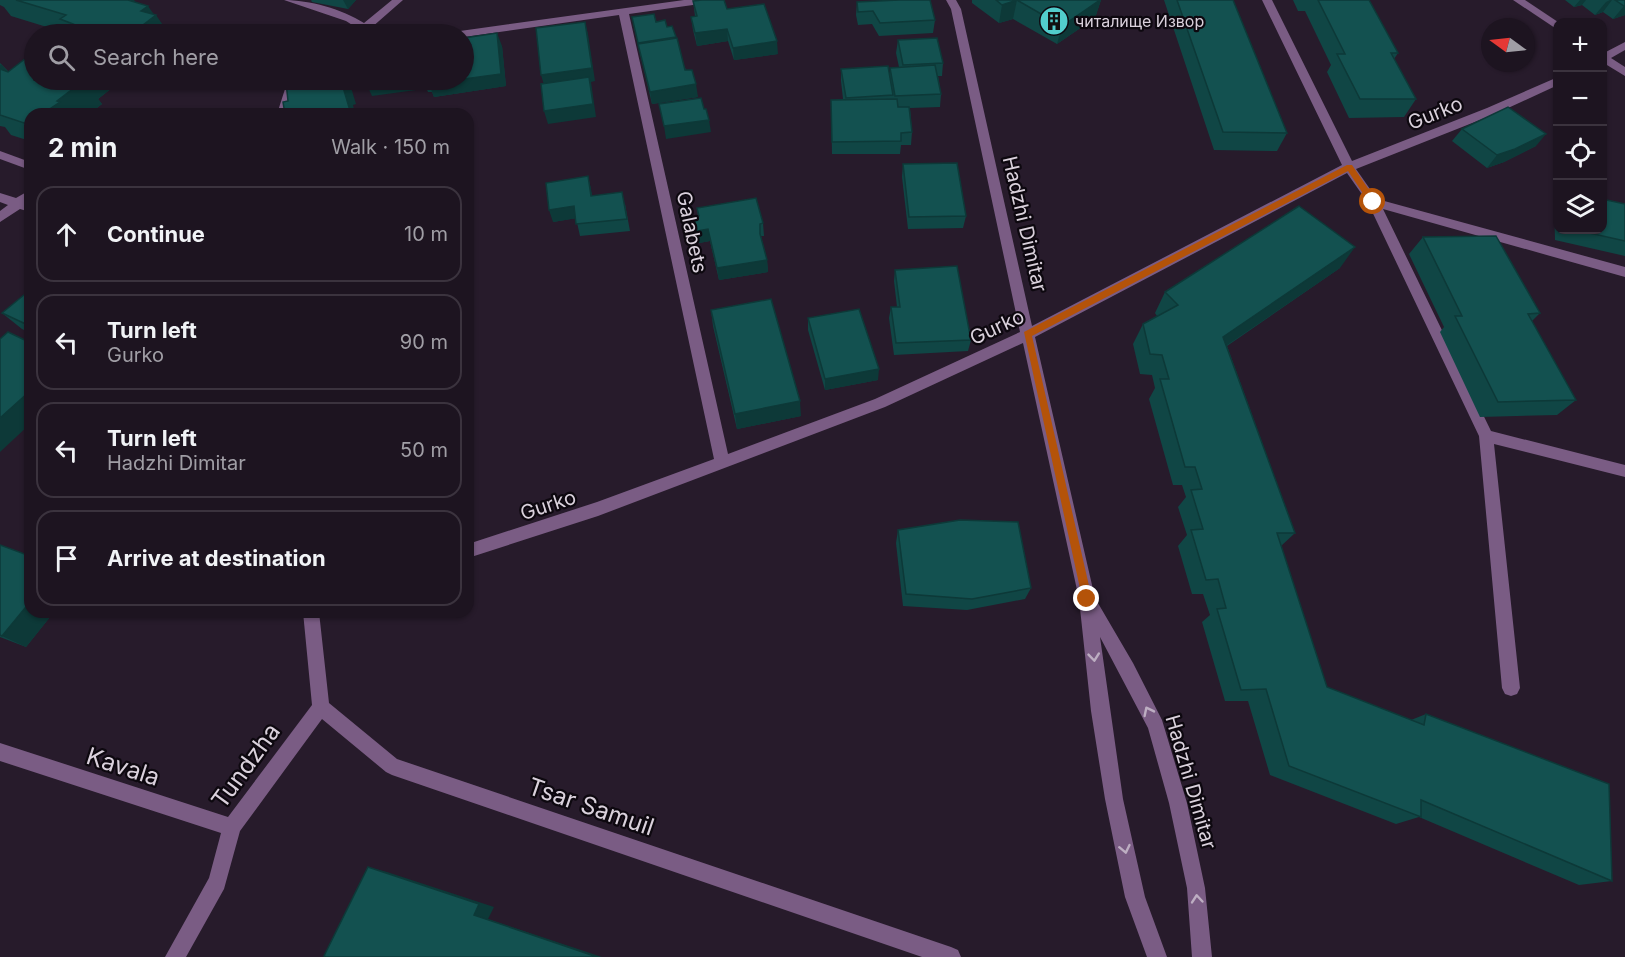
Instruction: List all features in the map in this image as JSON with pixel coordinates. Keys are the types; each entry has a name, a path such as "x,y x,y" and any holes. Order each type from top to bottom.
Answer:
{"street":[{"path":"289,0 350,19 355,24"},
{"path":"373,24 398,0"},
{"path":"474,32 707,0"},
{"name":"Hadzhi Dimitar","path":"951,0 956,9 1087,599 1100,711 1114,799 1135,897 1158,957"},
{"path":"1267,0 1349,167 1373,202 1486,436 1510,688"},
{"path":"1518,0 1553,24"},
{"name":"Galabets","path":"623,12 722,460"},
{"path":"1607,56 1625,45"},
{"path":"1607,61 1625,72"},
{"name":"Gurko","path":"474,549 598,509 722,460 880,403 1027,335 1349,167 1491,111 1553,82"},
{"path":"285,108 291,90"},
{"path":"0,155 24,164"},
{"path":"0,197 24,206"},
{"path":"1373,202 1625,272"},
{"path":"0,218 24,206"},
{"path":"1486,436 1625,471"},
{"name":"Hadzhi Dimitar","path":"1087,599 1156,726 1178,803 1196,888 1203,957"},
{"path":"312,618 321,707"},
{"name":"Tundzha","path":"175,957 217,882 232,827 321,707"},
{"name":"Tsar Samuil","path":"321,707 392,766 951,957"},
{"name":"Kavala","path":"0,752 232,827"}],"building":[{"path":"16,0 128,0 148,6 141,11 156,15 144,24 73,24 60,19 66,15"},
{"path":"724,0 727,9 764,4 777,41 733,48 727,29 695,33 691,17 697,16 693,1"},
{"path":"930,0 935,20 880,23 873,11 858,12 857,2"},
{"path":"996,0 1017,0 1002,5"},
{"path":"1017,0 1100,0 1062,26"},
{"path":"1177,0 1233,0 1287,133 1223,132"},
{"path":"1318,0 1369,0 1398,53 1391,53 1416,99 1360,99 1337,54 1345,54"},
{"path":"1615,0 1625,0 1625,6 1624,6"},
{"path":"654,14 656,22 665,20 667,27 672,26 676,37 638,43 632,17"},
{"path":"585,22 592,68 541,75 536,28"},
{"path":"497,33 501,74 474,78 474,36"},
{"path":"677,38 685,70 692,70 696,84 650,92 638,44"},
{"path":"937,38 943,63 903,65 898,40"},
{"path":"24,60 24,90 71,90 51,108 24,108 24,123 0,115 0,69 8,72"},
{"path":"935,65 941,94 895,96 890,68"},
{"path":"888,66 893,95 846,98 841,69"},
{"path":"589,77 593,104 544,111 541,84"},
{"path":"287,90 344,90 349,108 284,108 283,102 288,101"},
{"path":"701,98 709,120 664,126 659,104"},
{"path":"897,99 898,107 909,107 912,132 901,133 901,141 832,142 831,100"},
{"path":"1508,107 1546,134 1497,155 1462,129"},
{"path":"957,163 966,216 909,217 903,164"},
{"path":"588,176 591,196 622,192 627,219 576,224 574,206 549,210 546,183"},
{"path":"756,198 763,223 760,224 760,234 767,260 717,268 708,229 697,231 694,217 699,216 697,208"},
{"path":"1607,200 1625,204 1625,241 1594,234 1607,234"},
{"path":"1299,206 1355,247 1223,337 1295,533 1277,533 1327,687 1424,725 1426,714 1609,784 1612,881 1421,800 1421,817 1289,766 1266,689 1241,690 1217,609 1226,608 1218,579 1206,580 1191,530 1203,529 1191,490 1202,489 1195,467 1185,467 1160,379 1169,379 1162,355 1150,354 1143,324 1178,305 1165,292"},
{"path":"1496,236 1540,313 1528,314 1576,400 1498,402 1455,316 1462,316 1423,237"},
{"path":"957,266 971,340 896,343 891,307 900,307 895,270"},
{"path":"24,295 24,323 2,313"},
{"path":"771,299 800,401 735,414 711,310"},
{"path":"859,309 879,369 825,379 808,318"},
{"path":"8,332 24,340 24,396 0,418 0,339"},
{"path":"960,520 1018,522 1031,588 972,599 906,594 898,530"},
{"path":"0,545 24,554 24,609 2,636 0,635"},
{"path":"368,867 479,904 474,915 597,957 326,957 324,956"}],"place":[{"name":"читалище Извор","path":"1054,21"}],"route":[{"path":"1087,599 1027,335 1349,167 1373,202"}]}
